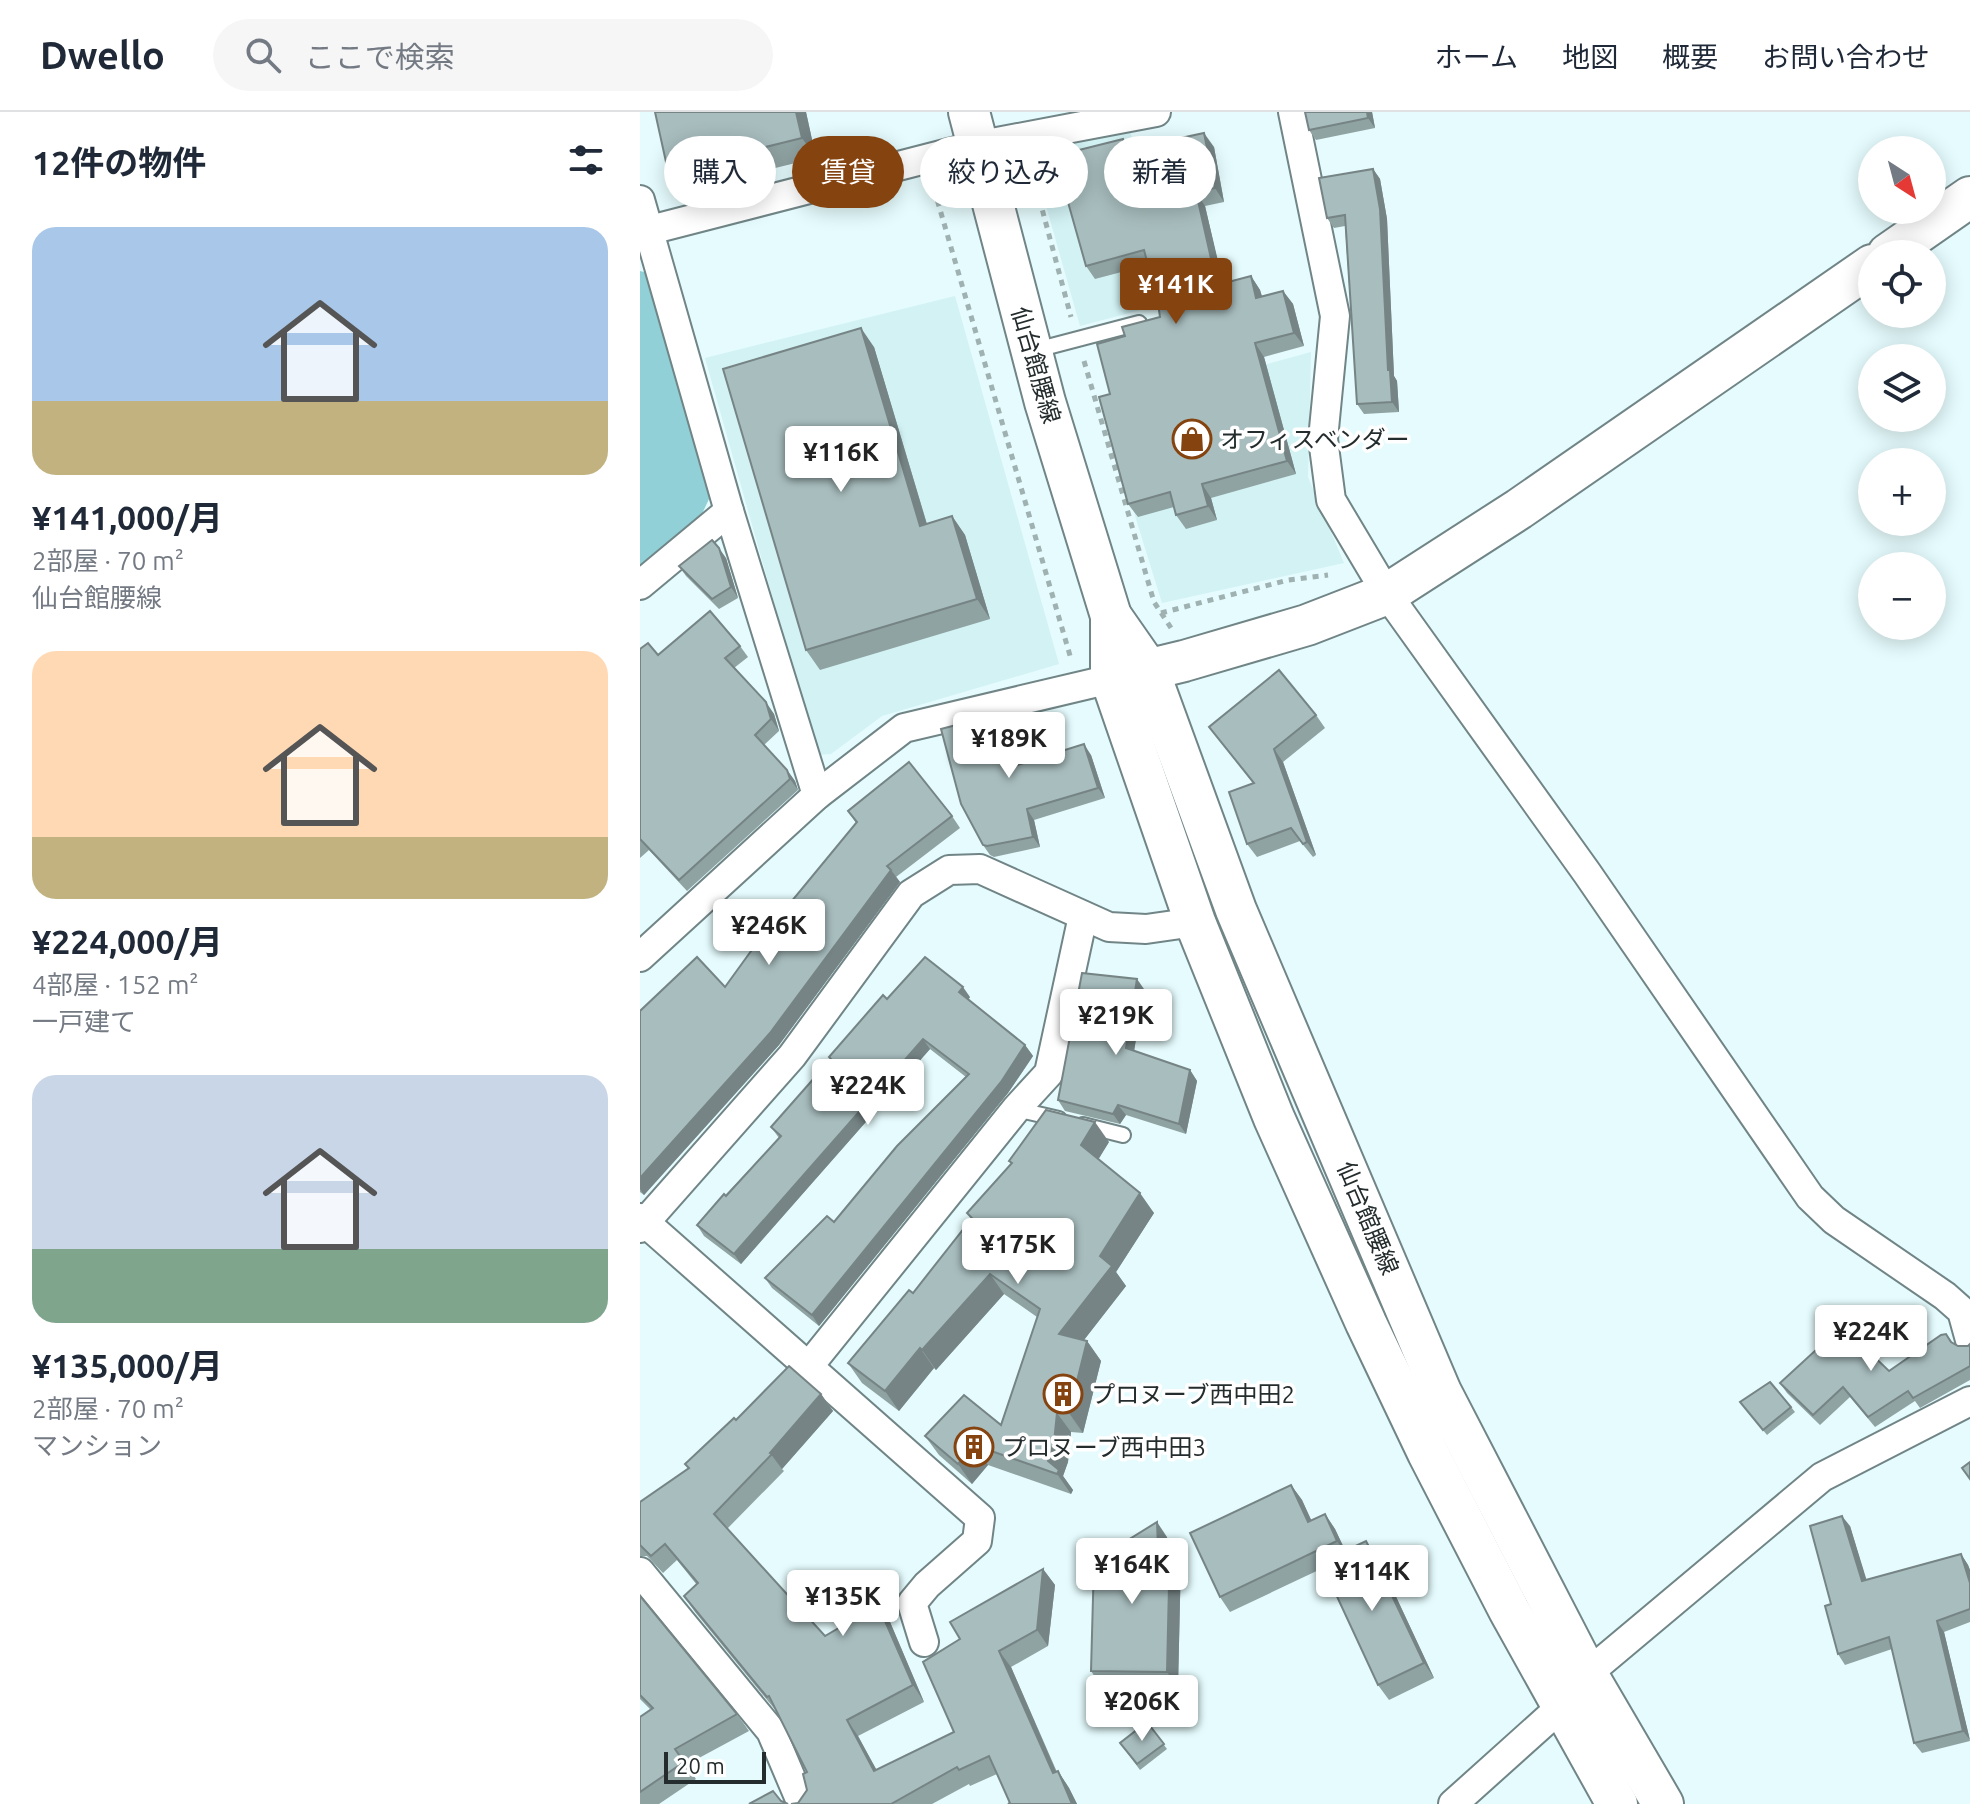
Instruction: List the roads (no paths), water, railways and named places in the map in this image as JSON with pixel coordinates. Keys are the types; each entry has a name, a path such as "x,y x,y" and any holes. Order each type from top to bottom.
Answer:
{"main road":[{"name":"仙台館腰線","path":"972,129 1031,351 1111,616 1111,672 1195,922 1274,1118 1366,1323 1441,1479 1561,1707 1617,1804"},
{"path":"1908,240 1970,197"},
{"path":"1111,672 1184,661 1307,625 1387,594 1519,509 1858,275"},
{"name":"仙台館腰線","path":"1111,672 1236,910 1441,1392 1587,1674 1663,1804"}],"street":[{"path":"645,234 972,129 1156,112"},
{"path":"1293,112 1335,316 1323,439 1331,500 1387,594 1596,886 1810,1197 1834,1220 1954,1303 1962,1311 1970,1340"},
{"path":"640,200 645,234 817,795"},
{"path":"640,585 729,511"},
{"path":"640,957 817,795 904,728 1111,672"},
{"path":"924,1642 912,1603 927,1585 977,1541 980,1518 642,1223 792,1056 911,894 949,870 980,869 1109,927 1146,929 1195,922"},
{"path":"808,1367 1016,1109 1049,1073 1083,916"},
{"path":"1587,1674 1822,1477 1970,1401"},
{"path":"640,1572 771,1731 802,1804"},
{"path":"1453,1804 1561,1707"}],"lane":[{"path":"1031,351 1158,318"},
{"path":"1016,1109 1123,1135"}],"place":[{"name":"オフィスベンダー","path":"1192,439"},
{"name":"プロヌーブ西中田2","path":"1063,1394"},
{"name":"プロヌーブ西中田3","path":"974,1447"}]}
